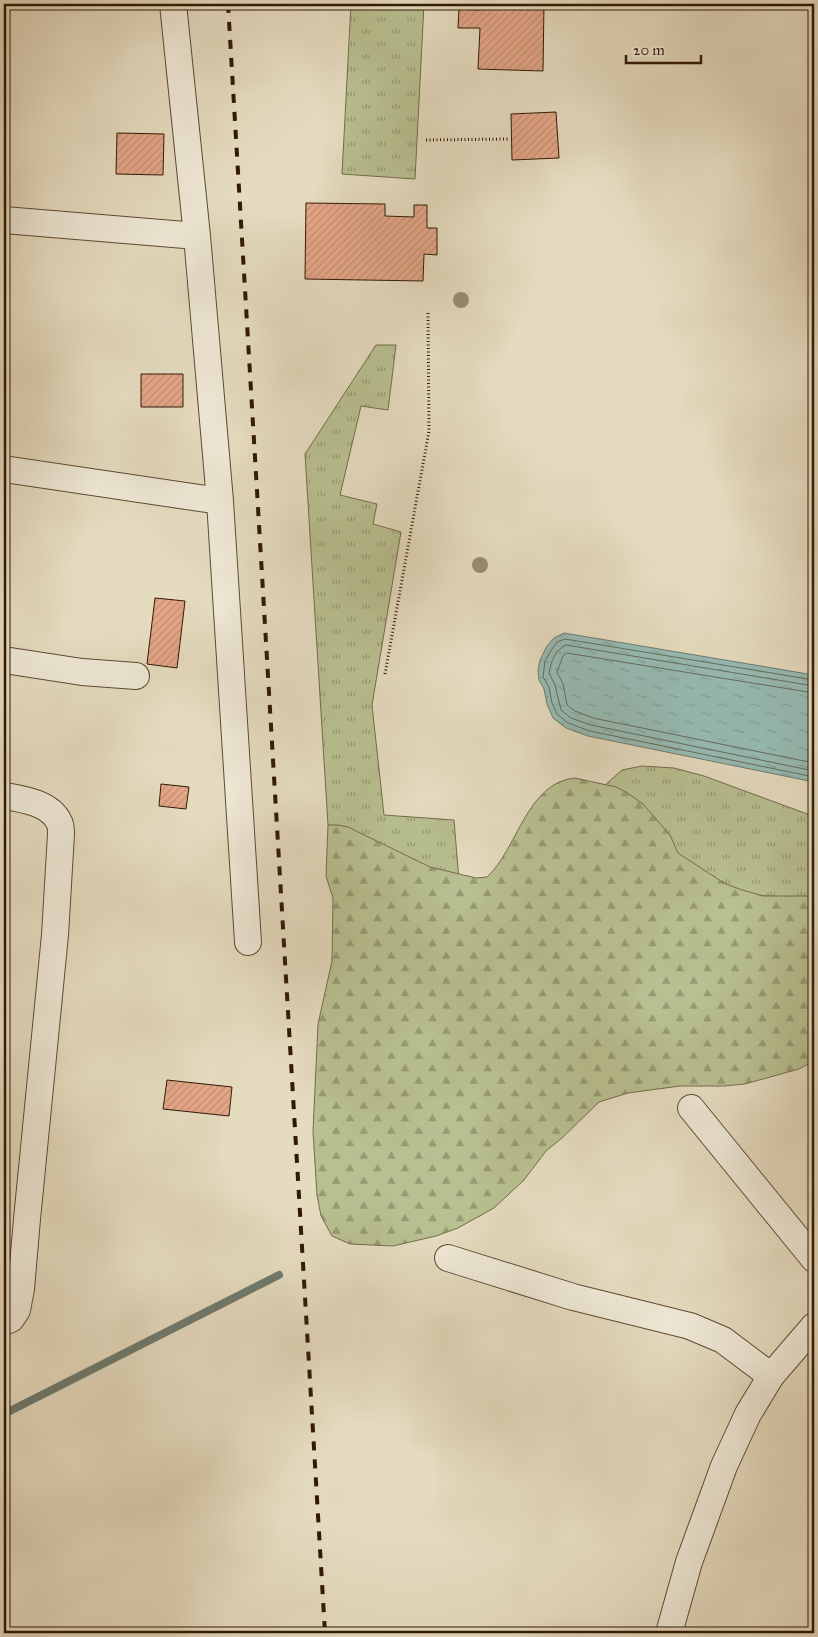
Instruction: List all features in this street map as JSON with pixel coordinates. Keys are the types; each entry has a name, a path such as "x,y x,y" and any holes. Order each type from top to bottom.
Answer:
{"street":[{"path":"173,4 197,236 220,501 248,942"},
{"path":"4,220 197,236"},
{"path":"4,469 220,501"},
{"path":"4,660 82,672 136,676"},
{"path":"4,796 28,800 41,805 52,813 60,823 61,834 55,935 21,1289 17,1310 11,1319 4,1322"},
{"path":"691,1108 814,1259"},
{"path":"448,1258 573,1297 690,1326 723,1340 771,1376"},
{"path":"669,1633 689,1562 724,1466 748,1414 771,1376 814,1326"}],"path":[{"path":"426,140 509,139"},
{"path":"385,674 429,431 428,312"}],"green space":[{"path":"351,4 424,4 415,179 342,174"},
{"path":"376,345 396,345 388,410 361,406 340,495 377,504 373,524 401,532 372,705 384,815 454,820 459,881 328,825 305,454"},
{"path":"642,766 674,768 704,776 810,815 814,819 814,899 751,895 721,883 678,855 603,787 622,770"},
{"path":"575,778 616,787 626,792 643,804 670,835 678,853 724,883 764,896 814,896 814,1061 799,1069 745,1084 680,1086 628,1093 599,1102 546,1151 524,1180 494,1208 458,1228 436,1236 393,1246 350,1244 332,1236 321,1216 317,1195 313,1131 318,1024 332,961 333,898 326,876 328,825 348,827 430,867 476,878 487,877 507,851 524,819 545,791 559,782"}],"water":[{"path":"564,633 814,675 814,782 588,736 566,728 553,718 547,704 544,689 539,680 538,670 540,660 547,646 554,638"}],"building":[{"path":"479,4 544,4 543,71 478,69 480,28 458,28 459,9 479,10"},
{"path":"556,112 559,158 512,160 511,114"},
{"path":"117,133 164,134 163,175 116,174"},
{"path":"306,203 385,204 385,216 414,217 414,205 427,205 427,228 437,228 437,255 424,254 423,281 305,279"},
{"path":"141,374 183,374 183,407 141,407"},
{"path":"155,598 185,601 177,668 147,664"},
{"path":"161,784 189,787 186,809 159,806"},
{"path":"167,1080 232,1087 229,1116 163,1109"}],"waterway":[{"path":"4,1414 279,1275"}],"railway":[{"path":"228,4 325,1633"}]}
